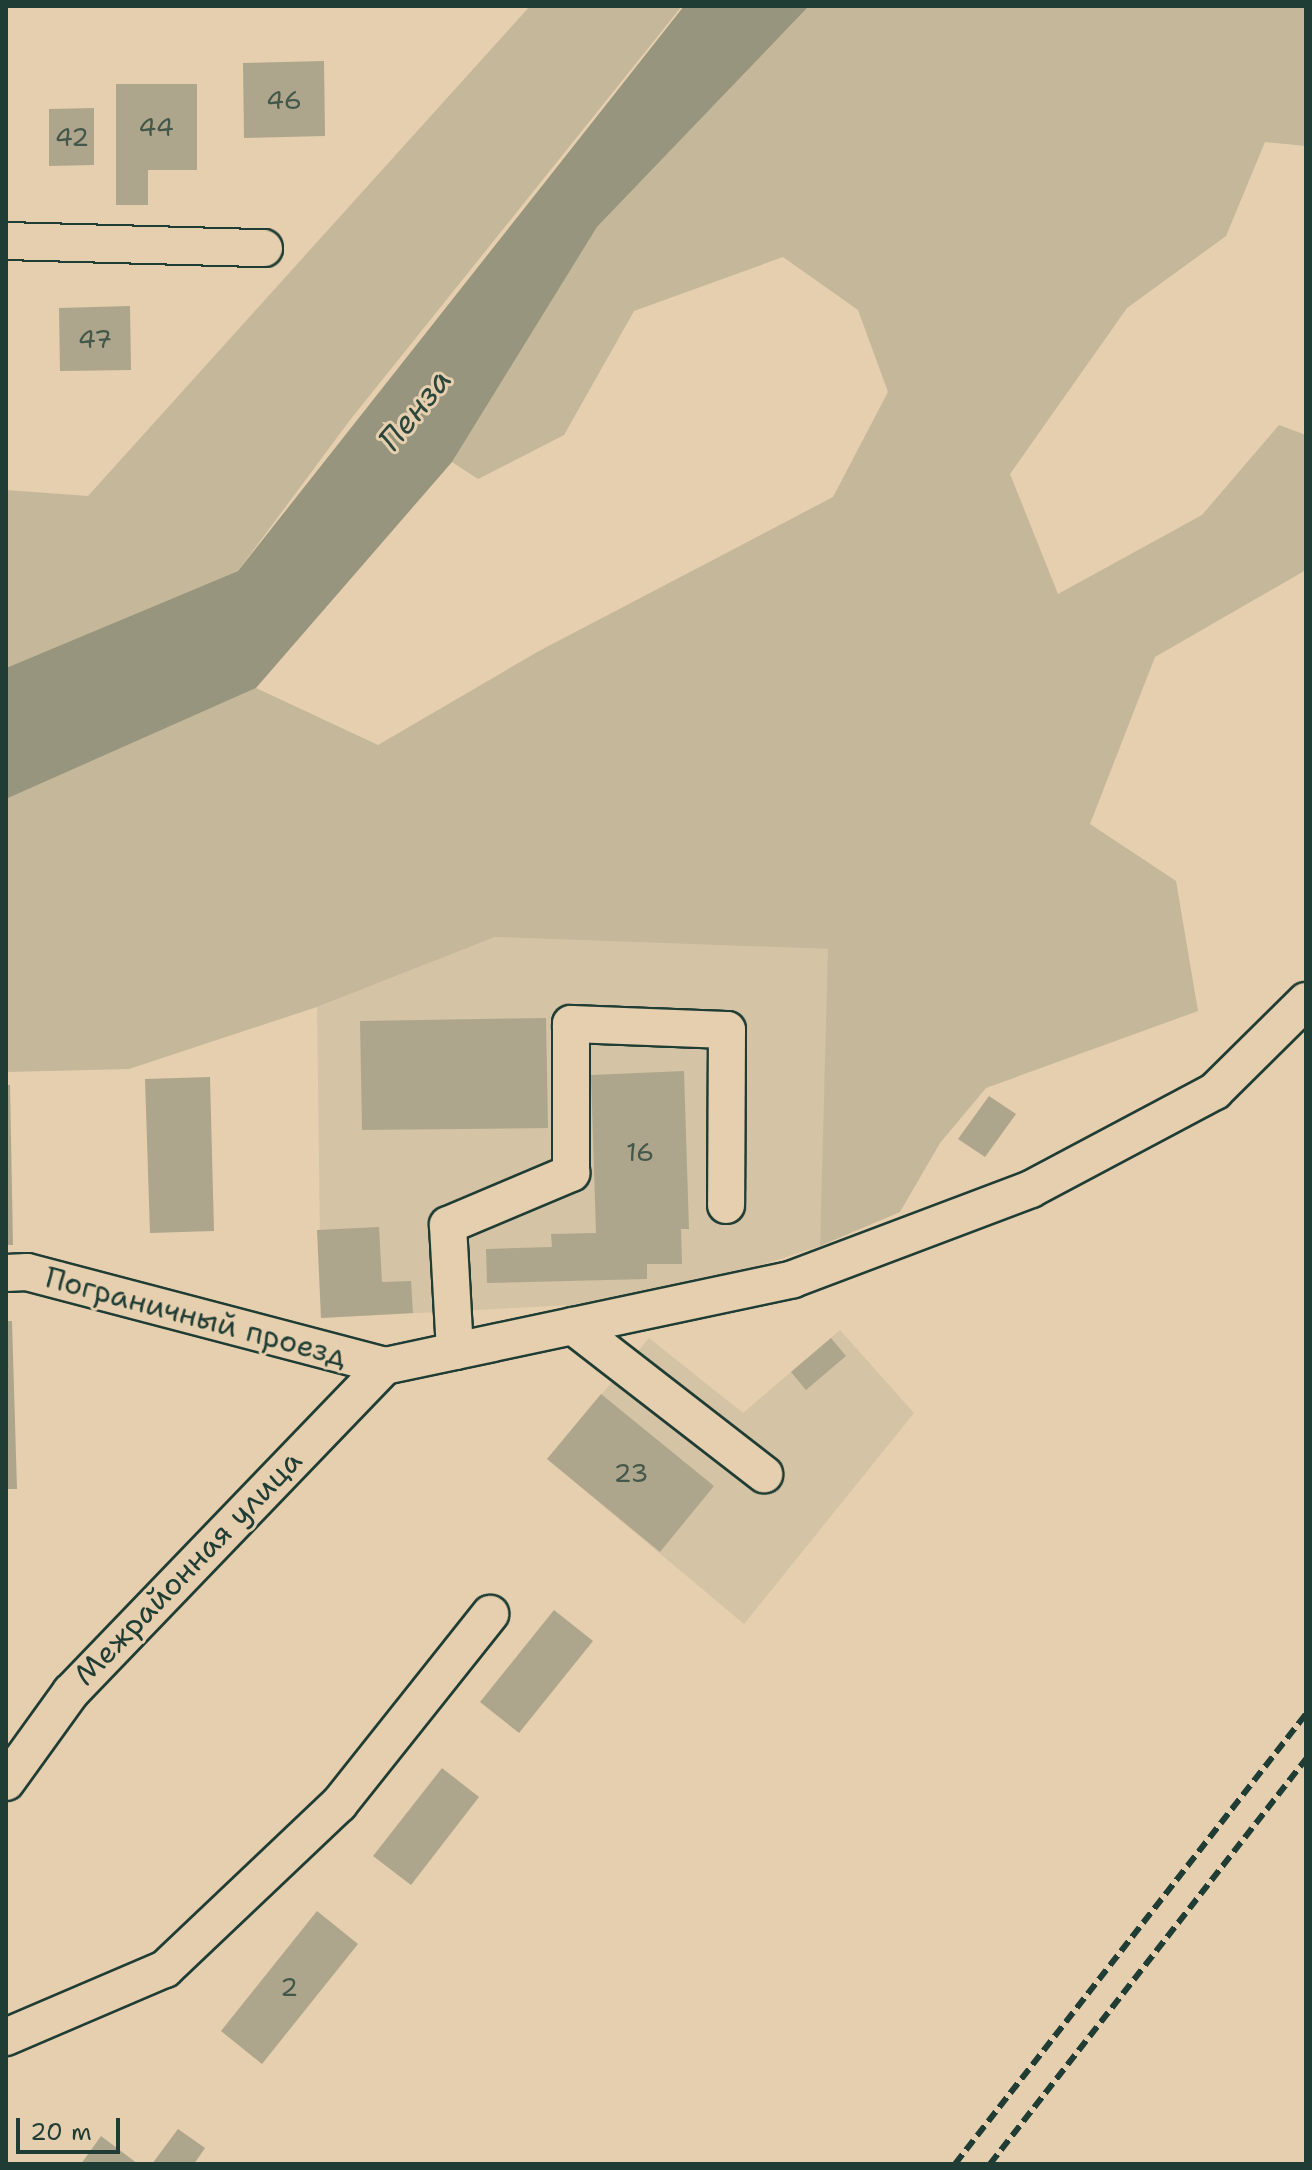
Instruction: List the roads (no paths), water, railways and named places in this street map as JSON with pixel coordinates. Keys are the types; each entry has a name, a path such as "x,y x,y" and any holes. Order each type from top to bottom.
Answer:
{"street":[{"path":"6,241 264,248"},
{"path":"385,1366 793,1279 1031,1189 1215,1091 1306,1001"},
{"path":"455,1351 448,1225 571,1173 571,1024 727,1030 726,1205"},
{"name":"Пограничный проезд","path":"6,1273 27,1272 385,1366"},
{"path":"573,1326 764,1474"},
{"name":"Межрайонная улица","path":"6,1782 71,1692 385,1366"},
{"path":"6,2037 165,1969 339,1804 490,1614"}],"water":[{"name":"Пенза","path":"684,6 809,6 597,227 452,462 256,688 6,799 6,668 238,571"}],"railway":[{"path":"955,2164 1306,1714"},
{"path":"990,2164 1306,1759"}]}
